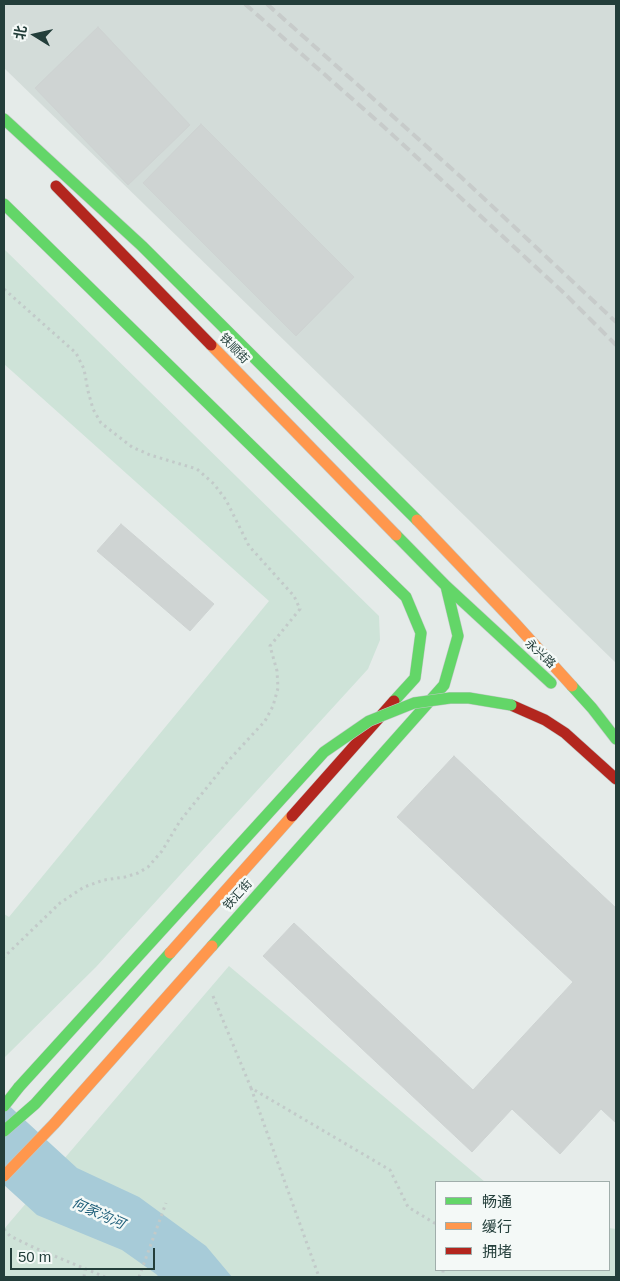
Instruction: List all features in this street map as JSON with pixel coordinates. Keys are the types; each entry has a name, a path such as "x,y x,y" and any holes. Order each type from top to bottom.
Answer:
{"main road":[{"path":"4,119 142,246 422,525 592,708 616,739"},
{"path":"4,130 22,151"},
{"name":"铁顺街","path":"48,179 446,586"},
{"name":"铁汇街","path":"4,204 406,597 420,634 415,678 35,1104 4,1131"},
{"name":"铁汇街","path":"4,1176 54,1124 444,685 458,636 446,586"},
{"name":"永兴路","path":"446,586 616,743"},
{"path":"4,1106 324,752 369,720 414,703 450,698 470,698 511,705 545,720 565,733 616,779"}],"path":[{"path":"4,289 76,353 84,369 93,409 101,423 132,447 150,455 197,469 214,484 226,500 249,546 294,596 300,609 270,646 277,671 278,688 273,706 264,720 180,821 162,851 148,866 138,873 104,880 84,887 60,903 4,957"},
{"path":"213,996 251,1088 319,1277"},
{"path":"251,1088 390,1170 408,1207 435,1223"},
{"path":"139,1277 166,1203"},
{"path":"4,1229 10,1236 35,1248 105,1277"},
{"path":"84,1277 85,1269"}],"shaded area":[{"path":"4,4 616,4 616,663 4,68"}],"green space":[{"path":"4,249 379,616 380,640 368,669 96,967 4,1058 4,914 9,917 269,601 4,364"},
{"path":"229,966 484,1181 435,1181 435,1271 610,1271 610,1228 616,1229 616,1277 4,1277 4,1229"}],"water":[{"name":"何家沟河","path":"4,1101 77,1168 139,1197 206,1246 232,1277 159,1277 122,1250 37,1215 4,1185"}],"building":[{"path":"98,27 190,125 128,185 35,88"},
{"path":"201,124 354,277 296,336 143,183"},
{"path":"121,524 214,604 190,631 97,551"},
{"path":"454,756 616,908 616,1123 601,1109 560,1154 512,1109 472,1152 263,956 294,923 473,1090 573,982 397,817"}],"railway":[{"path":"245,4 384,127 564,293 616,345"},
{"path":"267,4 461,177 616,322"}],"traffic: fast":[{"path":"4,119 142,246 417,520"},
{"path":"4,204 406,597 421,633 415,678 394,701"},
{"path":"396,535 446,586 551,683"},
{"path":"212,946 444,685 458,636 446,586"},
{"path":"572,686 616,739"},
{"path":"19,1087 324,752 369,721 414,703 450,698 469,698 511,705"},
{"path":"4,1131 35,1104 170,953"},
{"path":"4,1106 19,1087"}],"traffic: slow":[{"path":"211,345 396,535"},
{"path":"417,520 572,686"},
{"path":"170,953 292,816"},
{"path":"4,1176 54,1124 212,946"}],"traffic: jam":[{"path":"56,186 211,345"},
{"path":"292,816 394,701"},
{"path":"511,705 545,720 565,733 616,779"}]}
